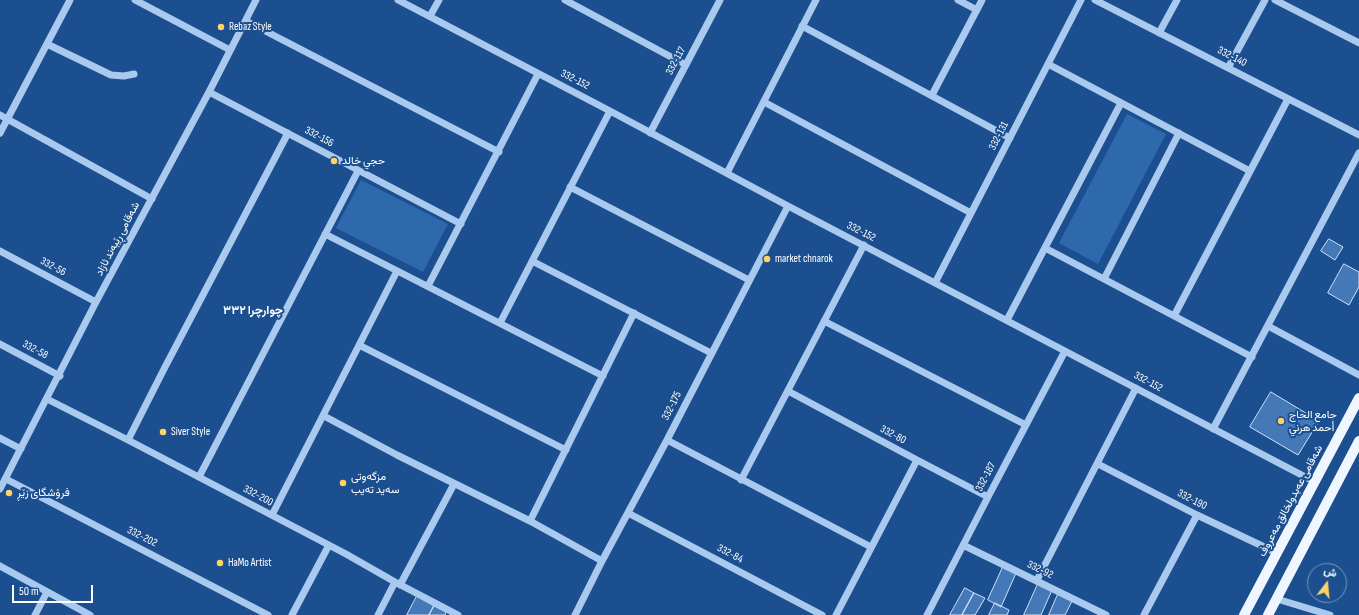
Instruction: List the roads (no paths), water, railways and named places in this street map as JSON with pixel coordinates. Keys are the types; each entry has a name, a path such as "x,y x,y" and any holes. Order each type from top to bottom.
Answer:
{"main road":[{"name":"شەقامی عەبدولخالق مەعروف","path":"1244,615 1359,398"},
{"path":"1268,615 1359,441"}],"street":[{"path":"0,133 70,0"},
{"path":"135,0 230,50"},
{"name":"شەقامی ڕێبەند ئازاد","path":"0,489 60,376 96,302 209,92 256,0"},
{"name":"332-152","path":"398,0 1315,482"},
{"path":"430,16 438,0"},
{"path":"565,0 686,65"},
{"name":"332-117","path":"650,133 720,0"},
{"path":"727,173 816,0"},
{"path":"958,0 977,10"},
{"path":"932,95 982,0"},
{"name":"332-131","path":"936,283 1082,0"},
{"name":"332-140","path":"1095,0 1359,135"},
{"path":"1160,33 1177,0"},
{"path":"1228,68 1265,0"},
{"path":"1275,0 1359,43"},
{"path":"246,21 499,152"},
{"path":"802,26 1010,138"},
{"path":"47,44 112,75 124,76 134,74"},
{"path":"1048,64 1250,171"},
{"path":"428,286 499,152 538,74"},
{"name":"332-156","path":"209,92 461,224"},
{"path":"1174,316 1288,99"},
{"path":"764,102 971,213"},
{"path":"1007,320 1121,103"},
{"path":"500,323 610,111"},
{"path":"0,115 152,199"},
{"path":"128,440 288,133"},
{"path":"1104,279 1178,133"},
{"path":"1213,429 1359,153"},
{"path":"199,477 358,171"},
{"path":"570,187 749,280"},
{"name":"332-175","path":"575,615 788,206"},
{"path":"325,234 604,376"},
{"path":"741,480 864,245"},
{"path":"1045,248 1252,357"},
{"name":"332-56","path":"0,251 96,302"},
{"path":"532,260 711,353"},
{"path":"272,515 397,271"},
{"path":"530,521 604,376 634,313"},
{"path":"824,321 1026,425"},
{"path":"1268,326 1359,375"},
{"name":"332-58","path":"0,344 60,376"},
{"path":"359,344 566,450"},
{"name":"332-187","path":"927,615 1065,351"},
{"path":"1037,580 1136,388"},
{"name":"332-80","path":"788,391 988,497"},
{"name":"332-200","path":"47,399 272,515 458,615"},
{"path":"324,416 454,484 530,521 602,561"},
{"path":"0,438 21,449"},
{"path":"667,440 871,547"},
{"path":"836,615 916,460"},
{"name":"332-190","path":"1098,464 1197,515 1277,553"},
{"name":"332-202","path":"6,479 268,615"},
{"path":"378,615 398,584 454,484"},
{"name":"332-84","path":"628,513 818,614"},
{"path":"1144,615 1197,515"},
{"name":"332-92","path":"963,544 1106,615"},
{"path":"292,615 329,545"},
{"path":"0,566 90,615"},
{"path":"35,615 47,592"},
{"path":"1277,599 1308,612 1330,615"}],"place":[{"name":"Rebaz Style","path":"221,27"},
{"name":"حجي خالد","path":"334,161"},
{"name":"market chnarok","path":"767,259"},
{"name":"جامع الحاج أحمد هرني","path":"1281,421"},
{"name":"Siver Style","path":"163,432"},
{"name":"مزگەوتی سەید تەیب","path":"343,483"},
{"name":"فرۆشگای زێڕ","path":"9,493"},
{"name":"HaMo Artist","path":"220,563"}],"district":[{"name":"چوارچرا ٣٣٢","path":"253,311"}]}
